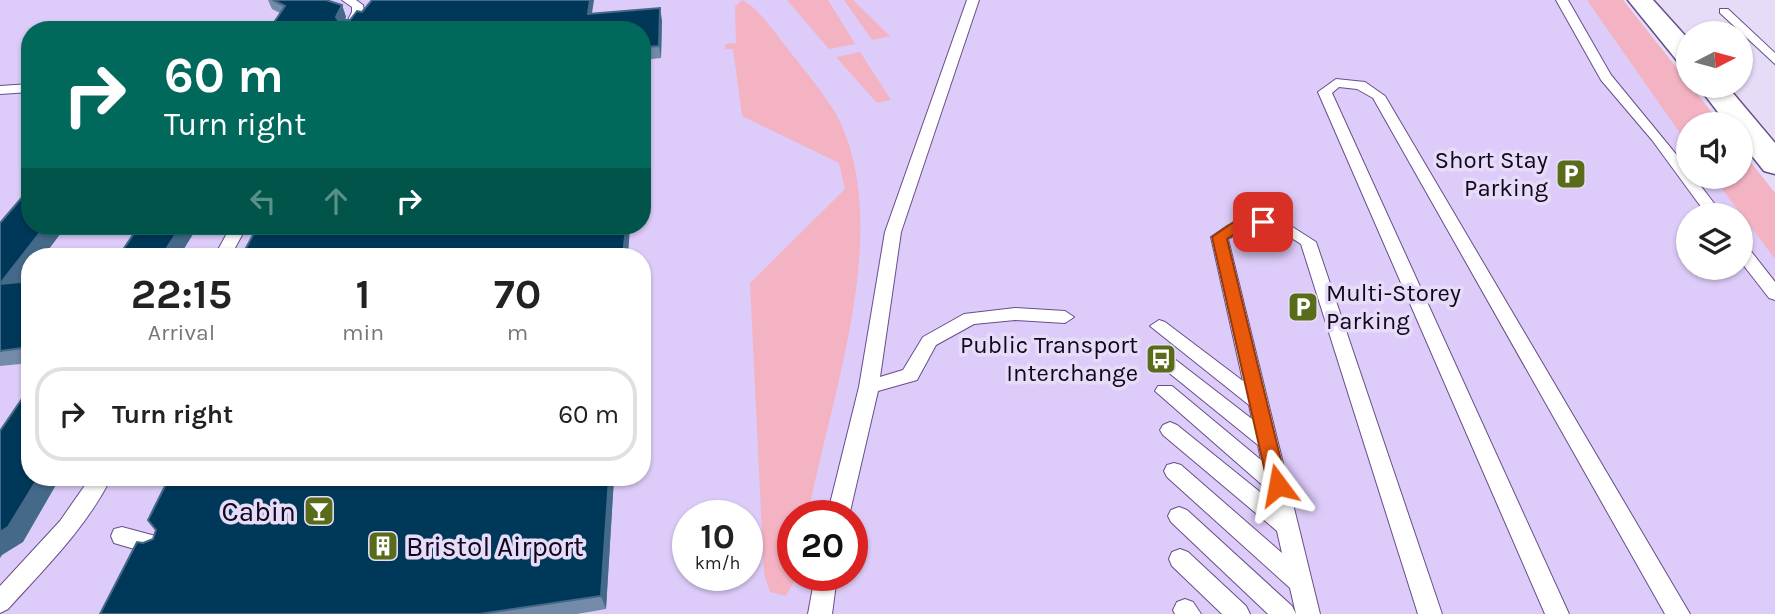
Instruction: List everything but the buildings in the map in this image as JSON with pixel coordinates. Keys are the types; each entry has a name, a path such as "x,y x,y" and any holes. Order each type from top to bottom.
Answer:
{"street":[{"path":"1640,0 1676,38"},
{"path":"1722,98 1775,164"}],"lane":[{"path":"348,0 357,5 358,12 354,21"},
{"path":"842,500 869,387 892,232 973,0"},
{"path":"1562,0 1606,77 1657,137 1706,203"},
{"path":"1724,10 1771,56"},
{"path":"1557,614 1325,92 1336,83 1360,85 1378,96 1678,614"},
{"path":"0,90 21,89"},
{"path":"1308,614 1219,237 1247,220 1279,222 1308,243 1430,614"},
{"path":"1753,266 1775,294"},
{"path":"869,387 910,375 929,341 970,318 1015,314 1065,317"},
{"path":"1159,326 1258,402"},
{"path":"1161,359 1268,442"},
{"path":"1165,391 1278,485"},
{"path":"1170,430 1288,527"},
{"path":"1174,471 1301,583"},
{"path":"0,601 51,546 97,486"},
{"path":"1179,516 1284,614"},
{"path":"122,536 155,545"},
{"path":"1180,558 1238,614"},
{"path":"816,610 822,591"}],"shaded area":[{"name":"Bristol Airport","path":"0,0 1623,0 1676,67 1676,98 1700,98 1712,112 1676,112 1676,189 1753,189 1753,165 1775,193 1775,614 0,614"},
{"path":"742,0 756,10 836,114 853,159 860,208 859,260 852,314 811,500 777,500 777,591 789,591 786,596 770,592 764,574 763,500 760,500 750,283 845,189 839,163 742,116 733,49 725,49 725,44 736,43 735,7"},
{"path":"787,0 828,0 855,44 829,49"},
{"path":"844,0 853,0 890,36 872,40"},
{"path":"1587,0 1623,0 1676,67 1676,98 1700,98 1712,112 1676,112 1676,127"},
{"path":"860,52 891,100 877,103 836,57"},
{"path":"1753,165 1775,193 1775,259 1753,230 1753,203 1733,203 1722,189 1753,189"}],"place":[{"name":"Short Stay Parking","path":"1571,174"},
{"name":"Multi-Storey Parking","path":"1303,307"},
{"name":"Public Transport Interchange","path":"1161,359"},
{"name":"Cabin","path":"319,511"},
{"name":"Bristol Airport","path":"383,546"}],"route":[{"path":"1263,222 1247,220 1219,237 1278,485"}]}
